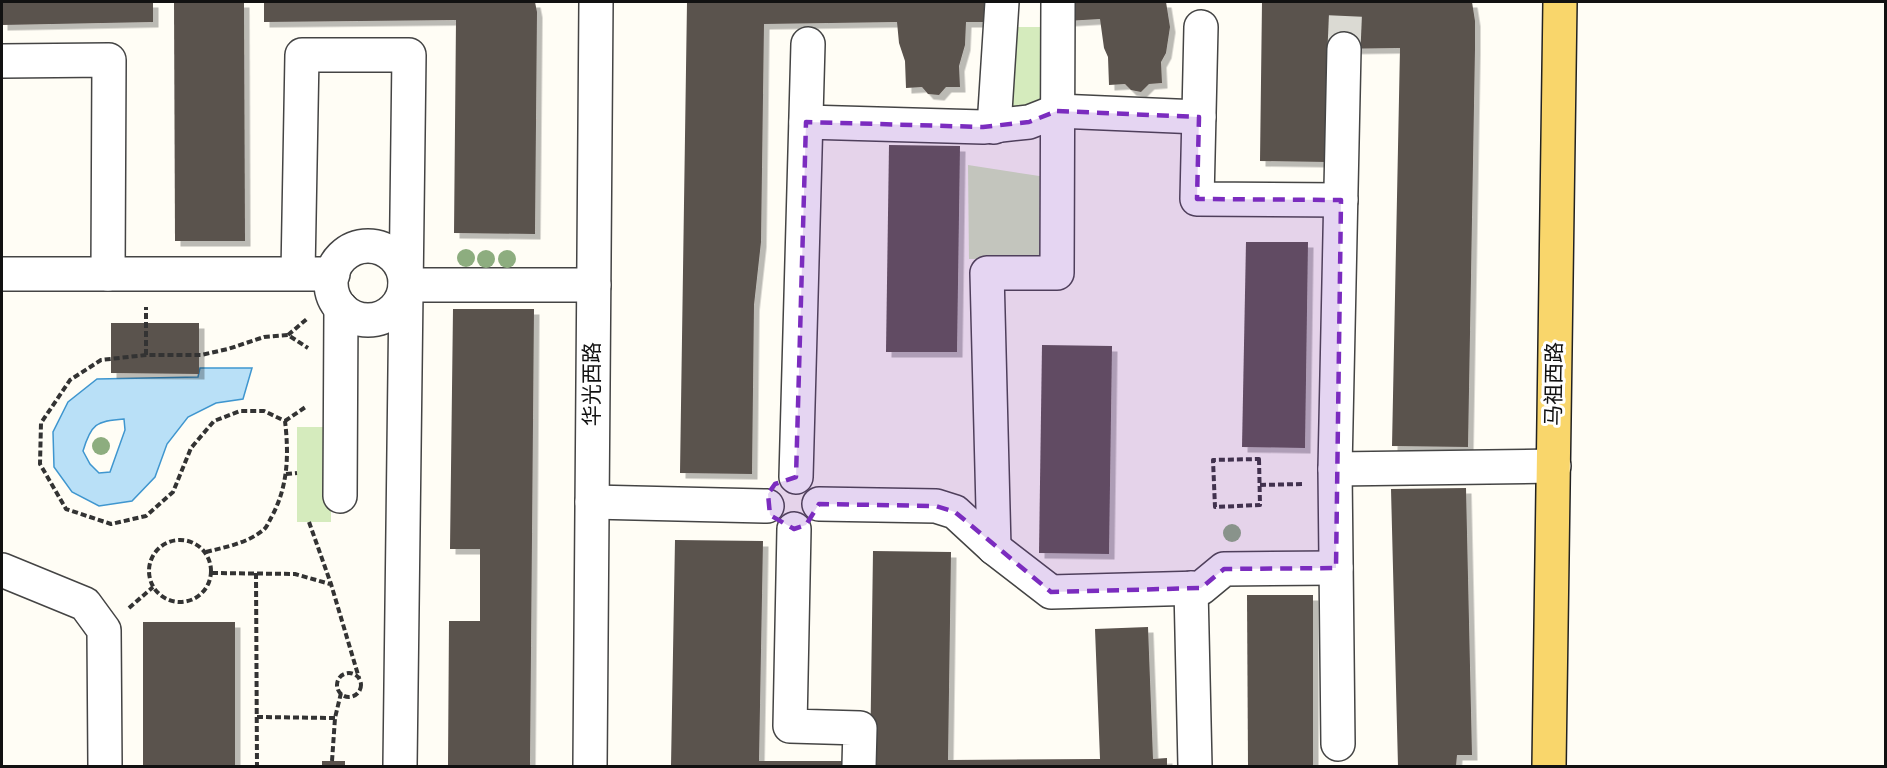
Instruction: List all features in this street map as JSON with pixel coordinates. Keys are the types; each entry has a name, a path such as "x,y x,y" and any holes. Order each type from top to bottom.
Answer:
{"main road":[{"name":"马祖西路","path":"1549,766 1560,2"}],"street":[{"name":"华光西路","path":"590,766 596,2"},
{"path":"994,127 1002,2"},
{"path":"994,548 987,273 1057,273 1058,2"},
{"path":"1201,27 1197,199 1341,200"},
{"path":"796,477 808,44"},
{"path":"1338,744 1336,476 1344,49"},
{"path":"298,273 302,55 409,55 400,766"},
{"path":"2,61 109,60 108,274"},
{"path":"806,122 994,127 1029,122 1057,111 1198,117"},
{"path":"368,246 390,253 404,273 405,285 396,308 375,319 362,319 340,308 331,285 333,274 337,262 345,254 356,248 368,246"},
{"path":"2,274 333,274"},
{"path":"405,285 594,285"},
{"path":"340,308 340,496"},
{"path":"1336,476 1554,466"},
{"path":"796,477 808,481 817,491 819,504 815,516 806,525 794,529 776,522 767,506 768,494 775,484 784,478 796,477"},
{"path":"592,502 767,506"},
{"path":"819,504 936,506 955,512 994,548 1051,592 1201,588 1224,569 1336,568"},
{"path":"794,529 790,726 860,728 860,766"},
{"path":"2,570 85,604 104,630 105,766"},
{"path":"1191,588 1195,766"}],"path":[{"path":"145,274 146,355"},
{"path":"285,421 264,411 240,411 214,421 191,448 173,492 146,516 111,524 66,509 40,464 41,423 70,380 101,360 146,355 201,355 264,337 288,335 307,346 311,354"},
{"path":"285,421 315,400"},
{"path":"206,552 244,542 264,530 280,500 286,474 288,446 285,421"},
{"path":"1259,459 1260,485 1260,505 1215,507 1213,460 1259,459"},
{"path":"286,474 297,474"},
{"path":"1260,485 1336,476"},
{"path":"309,522 331,584 361,686 355,695 348,697 341,693"},
{"path":"177,539 198,544 206,552 211,561 212,573 209,582 196,597 188,601 177,602 159,595 149,578 148,568 157,548 177,539"},
{"path":"212,573 296,574 331,584"},
{"path":"256,573 257,766"},
{"path":"332,761 334,718 341,693 338,682 342,676 353,674 359,678"},
{"path":"257,717 334,718"}],"highlighted area":[{"path":"1057,111 1199,117 1197,199 1341,200 1336,568 1224,569 1201,588 1051,592 955,512 936,506 819,504 806,525 794,529 770,515 768,494 775,484 796,477 806,122 983,127 1029,122"}],"green space":[{"path":"1013,27 1047,27 1043,102 1009,110"},
{"path":"968,165 1046,177 1044,259 969,259"},
{"path":"297,427 331,427 331,522 297,522"}],"water":[{"path":"200,368 252,368 243,399 216,403 188,417 167,444 155,477 132,501 99,506 72,492 54,467 53,432 68,402 97,379 198,377","holes":["124,419 125,430 110,472 99,473 90,464 83,451 92,430 101,423"]}],"building":[{"path":"2,2 153,2 153,22 2,25"},
{"path":"174,2 244,2 245,241 175,241"},
{"path":"264,2 535,2 537,12 535,234 454,233 456,20 264,22"},
{"path":"687,2 987,2 987,22 966,22 965,45 959,66 960,87 946,87 939,95 928,94 922,87 906,88 905,61 899,43 897,22 764,24 761,242 754,305 752,474 680,473"},
{"path":"1067,2 1166,2 1170,27 1166,53 1161,62 1162,83 1149,84 1141,92 1131,90 1125,84 1109,85 1108,57 1104,48 1100,19 1066,21"},
{"path":"1262,2 1472,2 1475,49 1468,447 1392,446 1400,48 1329,49 1328,162 1260,161"},
{"path":"889,145 960,146 957,352 886,352"},
{"path":"1246,242 1308,242 1305,448 1242,447"},
{"path":"453,309 534,309 530,766 448,766 449,621 480,621 480,549 450,549"},
{"path":"111,323 199,323 199,374 111,373"},
{"path":"1042,345 1112,346 1109,554 1039,553"},
{"path":"1466,488 1472,755 1457,755 1456,766 1398,766 1391,489"},
{"path":"675,540 763,541 759,761 848,761 848,766 671,766"},
{"path":"873,551 951,552 948,760 1100,759 1095,629 1148,627 1153,759 1167,758 1167,766 870,766"},
{"path":"1247,595 1313,595 1313,766 1248,766"},
{"path":"143,622 235,622 235,766 143,766"},
{"path":"322,761 345,761 345,766 322,766"}],"tunnel":[{"path":"1344,49 1346,2"}]}
